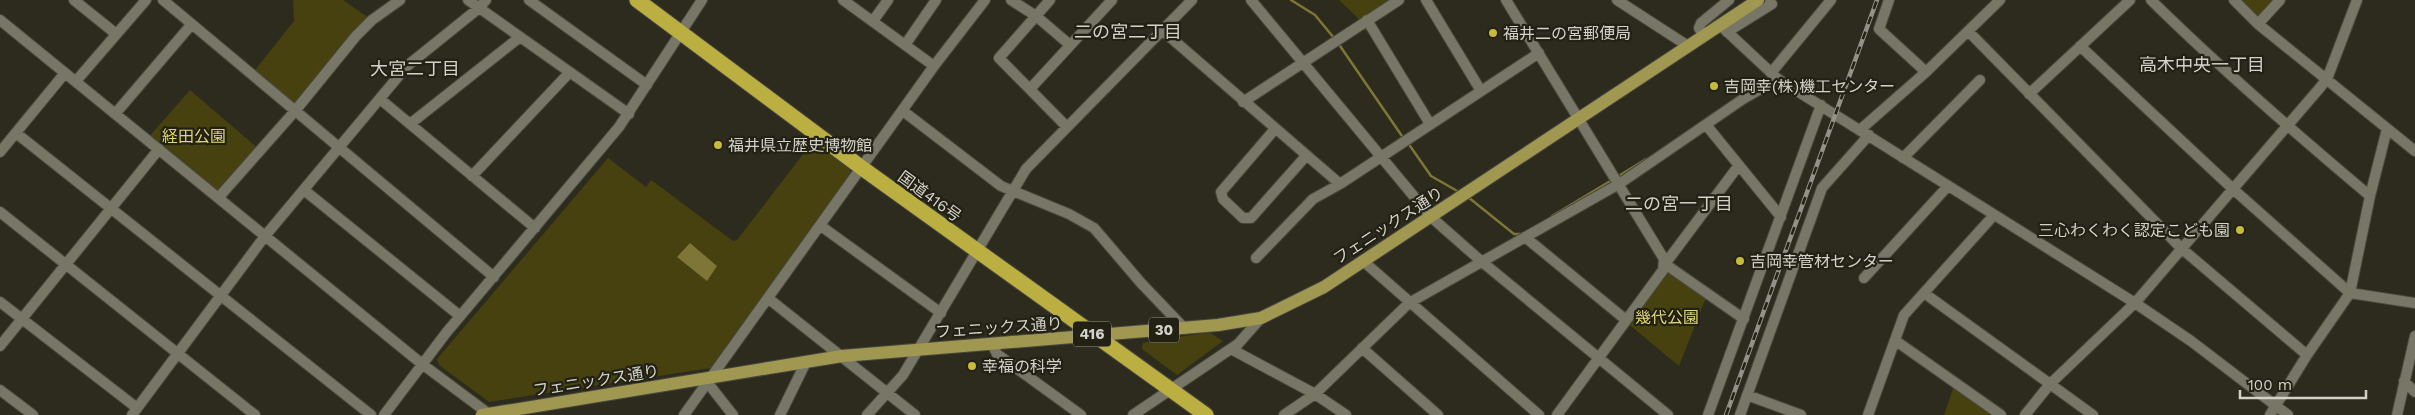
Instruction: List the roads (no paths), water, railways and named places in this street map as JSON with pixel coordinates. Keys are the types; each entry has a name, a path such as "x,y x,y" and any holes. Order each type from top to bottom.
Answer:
{"highway":[{"name":"国道416号","path":"637,0 862,168 1170,391 1206,415"}],"main road":[{"name":"フェニックス通り","path":"490,414 709,380 842,356 1185,329 1261,318 1313,294 1688,46 1704,36 1724,29 1764,1"}],"street":[{"path":"74,0 115,34"},
{"path":"76,81 146,0"},
{"path":"163,0 494,277"},
{"path":"219,197 295,111 356,36 372,20 400,0"},
{"path":"468,0 482,4 520,37 629,114"},
{"path":"529,0 647,85"},
{"path":"384,415 460,316 629,114 702,0"},
{"path":"843,0 934,66"},
{"path":"873,21 888,0"},
{"path":"905,45 936,0"},
{"path":"684,415 769,299 934,66 985,0"},
{"path":"1011,0 1036,16 1070,46"},
{"path":"1050,0 999,58 1066,127"},
{"path":"1030,89 1112,0"},
{"path":"866,415 888,393 919,349 1026,169 1191,0"},
{"path":"1252,0 1379,157 1431,217 1482,262 1668,415"},
{"path":"1243,102 1399,0"},
{"path":"1426,0 1481,91"},
{"path":"1506,0 1664,259 1665,264 1744,319"},
{"path":"1618,0 1688,46"},
{"path":"1704,36 1699,28 1701,23 1729,0"},
{"path":"1284,415 1315,394 1408,303 1618,184 1744,100 1775,76 1831,0"},
{"path":"1889,0 1879,29 1926,72"},
{"path":"1740,415 1822,188 1865,132 2000,0"},
{"path":"2029,94 2130,0"},
{"path":"2151,0 2206,54 2286,126 2370,196"},
{"path":"2234,0 2258,24 2415,151"},
{"path":"2258,24 2280,0"},
{"path":"2025,415 2050,384 2135,303 2327,79 2358,0"},
{"path":"0,302 135,412 219,296 338,147 407,66 482,4"},
{"path":"0,20 422,364 490,414"},
{"path":"1367,20 1430,124"},
{"path":"115,114 191,25"},
{"path":"1724,29 1775,76 1865,132 1902,158 2135,303 2191,341 2288,415"},
{"path":"1163,30 1243,102 1340,184"},
{"path":"1969,32 2181,248 2307,355"},
{"path":"410,124 520,37"},
{"path":"2080,46 2233,189 2350,293 2415,303"},
{"path":"1256,258 1313,199 1340,184 1538,53"},
{"path":"0,152 65,72"},
{"path":"472,176 569,73"},
{"path":"1902,158 1980,80"},
{"path":"380,99 535,228"},
{"path":"1708,415 1821,106"},
{"path":"903,111 1001,186 1069,214 1094,228 1141,283 1185,329"},
{"path":"1707,126 1781,217"},
{"path":"1275,129 1221,192 1223,199 1243,218 1251,218 1306,156"},
{"path":"2270,415 2307,355 2350,293 2370,196 2387,129"},
{"path":"16,133 371,415"},
{"path":"0,346 159,149"},
{"path":"1557,415 1663,270 1665,264 1739,165"},
{"path":"1864,278 1948,186"},
{"path":"304,190 460,316"},
{"path":"0,212 256,415"},
{"path":"1868,415 1904,315 1994,215"},
{"path":"821,226 941,312"},
{"path":"1525,237 1626,320"},
{"path":"1363,261 1408,303 1539,415"},
{"path":"1924,293 2094,415"},
{"path":"769,299 915,415"},
{"path":"1134,415 1231,349 1261,318"},
{"path":"2397,415 2415,336"},
{"path":"1896,341 2001,415"},
{"path":"992,344 997,354 1080,415"},
{"path":"1362,348 1438,415"},
{"path":"1231,349 1315,394 1346,415"},
{"path":"780,415 806,362"},
{"path":"709,380 733,415"},
{"path":"2404,380 2415,392"},
{"path":"0,390 33,415"},
{"path":"1747,395 1801,415"}],"waterway":[{"path":"1291,0 1315,15 1334,38"},
{"path":"1338,43 1404,139"},
{"path":"1408,143 1431,176 1459,192"},
{"path":"1617,177 1646,159"},
{"path":"1552,216 1612,180"},
{"path":"1468,197 1514,234 1522,234"}],"railway":[{"path":"1726,415 1877,0"}],"place":[{"name":"福井二の宮郵便局","path":"1493,33"},
{"name":"吉岡幸(株)機工センター","path":"1714,86"},
{"name":"福井県立歴史博物館","path":"718,145"},
{"name":"三心わくわく認定こども園","path":"2240,230"},
{"name":"吉岡幸管材センター","path":"1740,261"},
{"name":"幸福の科学","path":"972,366"}],"district":[{"name":"二の宮二丁目","path":"1128,32"},
{"name":"高木中央一丁目","path":"2202,65"},
{"name":"大宮二丁目","path":"415,69"},
{"name":"二の宮一丁目","path":"1679,204"}],"park label":[{"name":"経田公園","path":"194,136"},
{"name":"幾代公園","path":"1667,317"}]}
